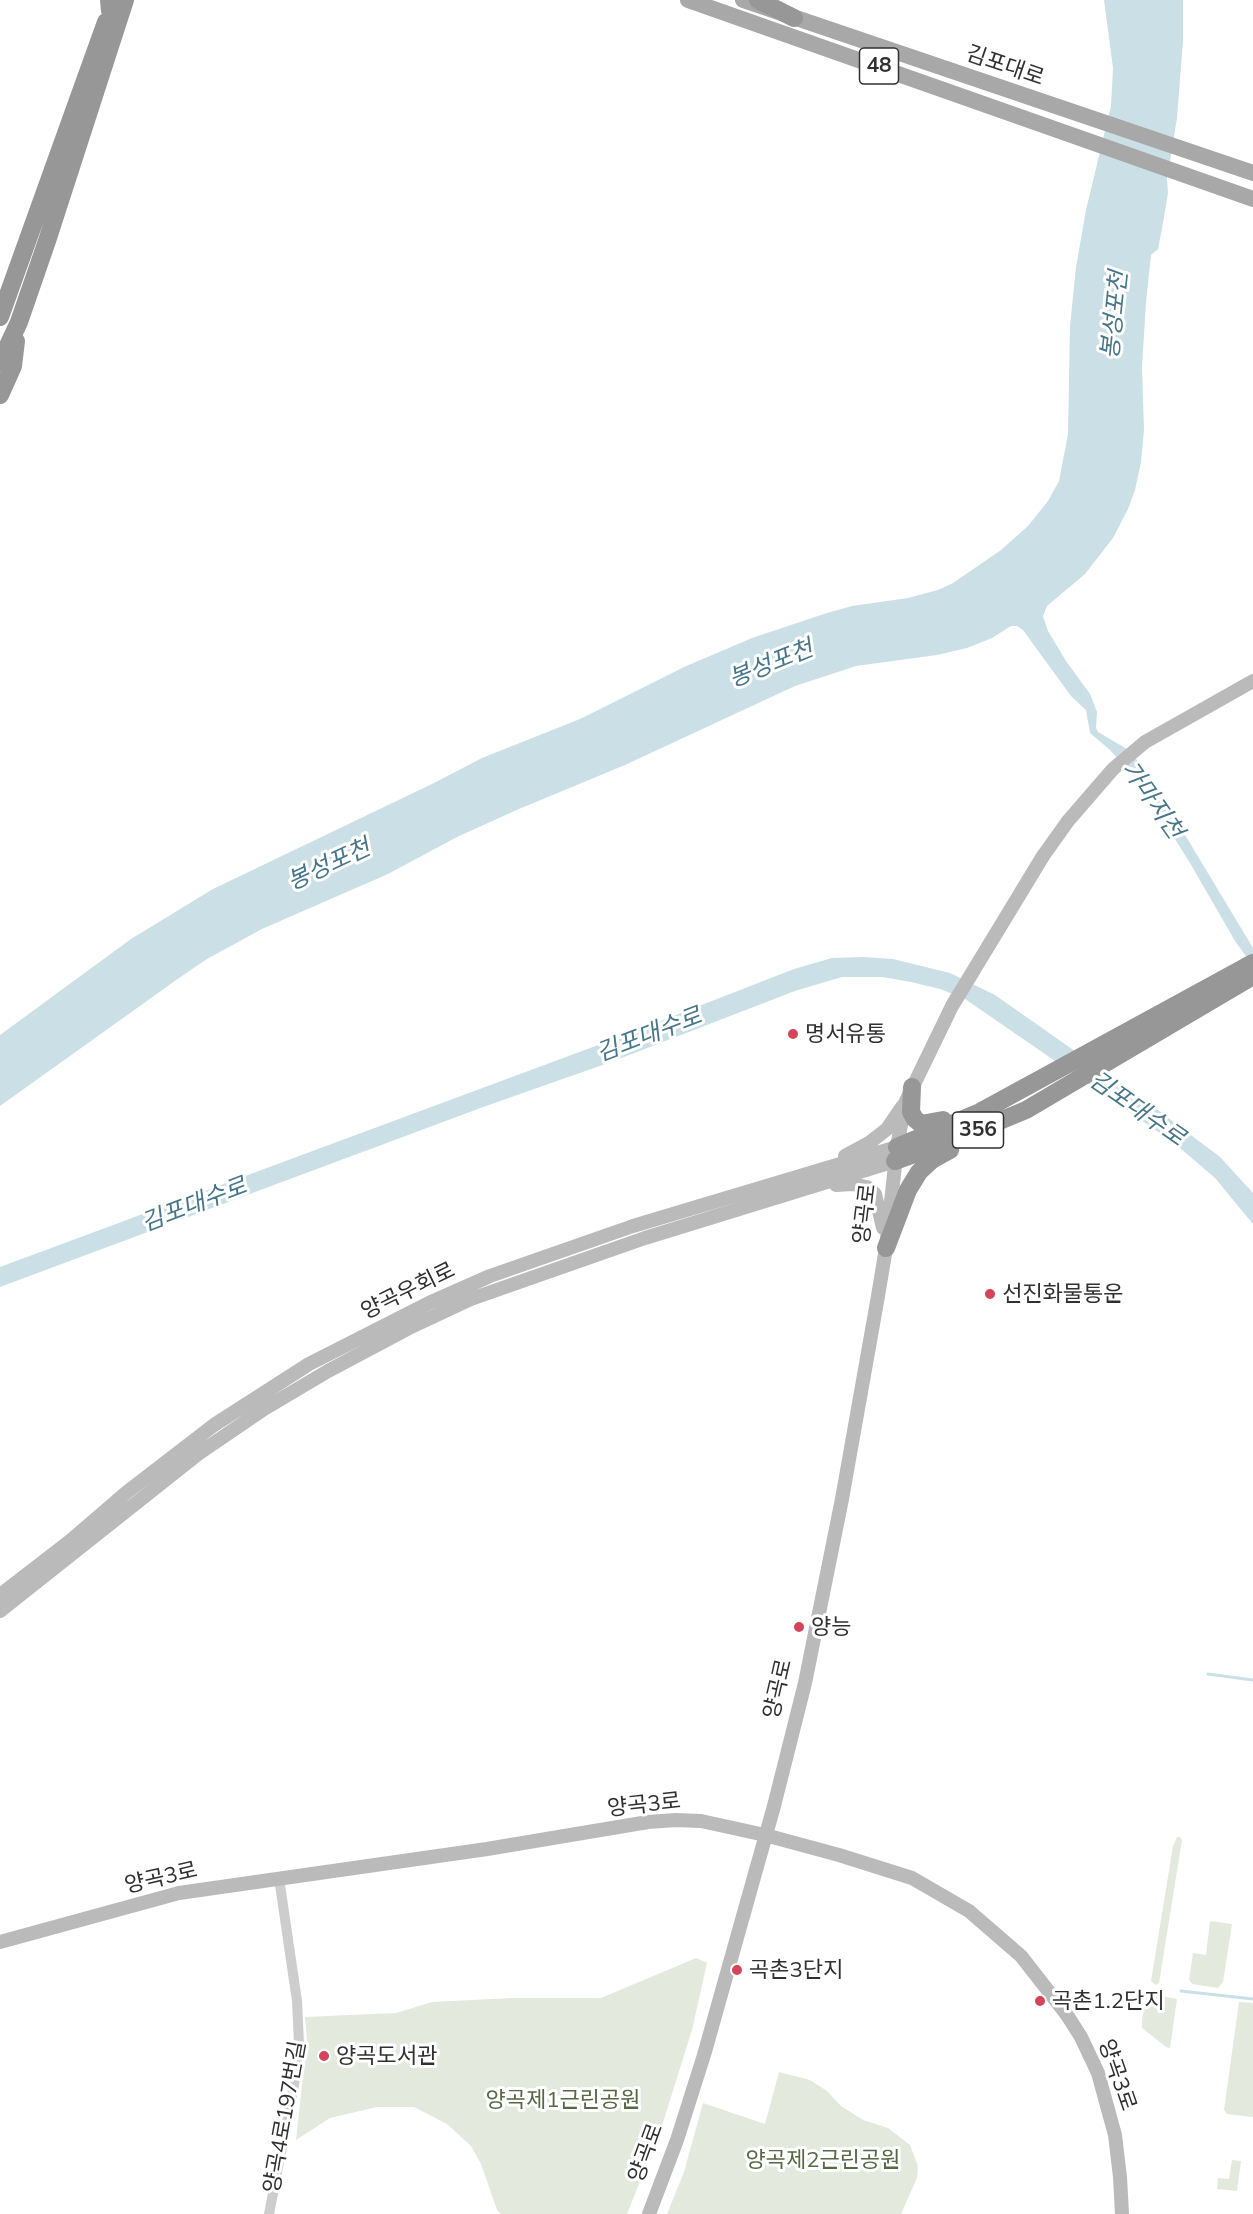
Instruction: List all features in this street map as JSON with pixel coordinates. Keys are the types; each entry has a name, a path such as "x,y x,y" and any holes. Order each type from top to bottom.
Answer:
{"highway":[{"path":"0,377 64,191 125,0"},
{"path":"116,30 139,0"},
{"path":"758,0 794,18"},
{"path":"1,314 110,4"},
{"path":"0,363 19,322"},
{"path":"0,395 13,366 19,322"},
{"name":"356","path":"896,1154 1038,1082 1095,1049 1244,977 1253,963"},
{"name":"양곡로","path":"896,1154 1026,1110 1115,1059 1244,977"},
{"path":"909,1095 910,1112 921,1124 980,1112"},
{"path":"886,1248 908,1190 919,1172 932,1160 1026,1110"}],"main road":[{"name":"김포대로","path":"688,0 1253,198"},
{"name":"김포대로","path":"743,0 1253,173"}],"street":[{"path":"825,1168 869,1143 887,1129 909,1095 954,1003 1043,856 1068,821 1113,769 1139,746 1253,681"},
{"path":"896,1154 909,1095"},
{"name":"양곡우회로","path":"0,1595 70,1541 172,1456 214,1425 309,1364 370,1332 429,1303 510,1269 633,1226 825,1168 896,1154"},
{"name":"양곡우회로","path":"0,1611 198,1454 328,1371 409,1328 471,1299 531,1277 645,1238 799,1192 896,1154"},
{"name":"양곡로","path":"649,2214 677,2140 704,2055 805,1683 842,1499 886,1248 896,1154"},
{"path":"799,1192 852,1184 867,1187 875,1194 881,1212 886,1248"},
{"name":"양곡3로","path":"0,1942 161,1897 487,1849 663,1820 701,1821 765,1835 912,1878 969,1911 1021,1956 1067,2015 1081,2037 1098,2073 1115,2135 1122,2214"},
{"name":"양곡4로197번길","path":"269,2214 300,2044 297,2001 279,1878"}],"green space":[{"path":"1177,1837 1182,1840 1159,1983 1156,1985 1151,1981 1173,1846"},
{"path":"1210,1921 1232,1924 1223,1982 1218,1988 1192,1984 1189,1980 1193,1953 1206,1955"},
{"name":"양곡제1근린공원","path":"696,1958 707,1963 692,2030 660,2132 627,2214 501,2214 497,2210 481,2164 471,2146 447,2124 414,2107 377,2107 330,2118 296,2140 307,2040 305,2017 396,2013 432,2002 513,1998 601,1998"},
{"path":"1150,1989 1155,1990 1155,1995 1177,1999 1170,2048 1142,2028 1147,1992"},
{"path":"1239,2002 1253,2003 1253,2117 1227,2114 1224,2110"},
{"name":"양곡제2근린공원","path":"779,2072 810,2080 827,2091 841,2106 863,2120 888,2128 910,2145 918,2166 917,2178 901,2214 667,2214 684,2172 703,2103 765,2124"},
{"path":"1232,2160 1241,2161 1237,2191 1217,2189 1218,2178 1229,2179"}],"water":[{"path":"1104,0 1183,0 1183,41 1177,118 1167,179 1168,193 1163,223 1158,249 1151,255 1142,367 1144,430 1135,490 1113,538 1085,574 1047,606 1043,616 1048,631 1066,661 1090,694 1097,712 1098,732 1127,749 1161,795 1253,948 1253,966 1235,941 1141,785 1110,750 1090,733 1086,710 1071,696 1023,630 1017,626 1011,626 992,638 967,648 937,655 856,666 795,686 625,765 457,837 388,874 262,929 207,959 0,1106 0,1035 131,939 213,889 482,758 580,719 684,667 752,638 852,606 908,598 938,590 953,583 1001,550 1028,526 1048,501 1059,481 1068,434 1070,326 1076,267 1086,210 1111,106 1113,68"},
{"name":"김포대수로","path":"832,958 893,959 950,973 995,995 1146,1101 1220,1157 1253,1193 1253,1224 1215,1178 1173,1142 965,999 940,989 911,982 882,977 842,977 795,991 611,1062 486,1106 0,1287 0,1267 609,1041 794,969"}],"waterway":[{"path":"1208,1674 1253,1680"},
{"path":"1181,1991 1253,1999"}],"place":[{"name":"명서유통","path":"793,1034"},
{"name":"선진화물통운","path":"990,1294"},
{"name":"양능","path":"799,1627"},
{"name":"곡촌3단지","path":"737,1970"},
{"name":"곡촌1.2단지","path":"1040,2001"},
{"name":"양곡도서관","path":"324,2056"}],"water label":[{"name":"봉성포천","path":"1115,315"},
{"name":"봉성포천","path":"771,664"},
{"name":"가마지천","path":"1152,800"},
{"name":"봉성포천","path":"329,865"}]}
